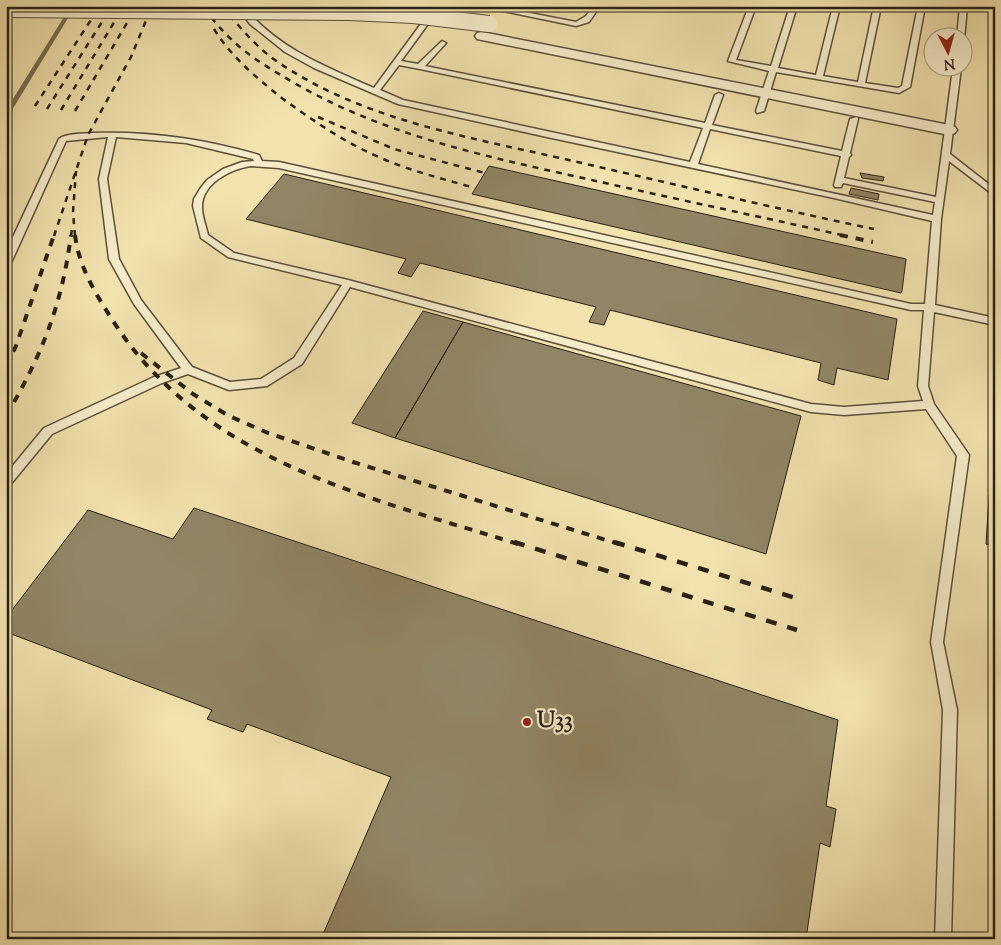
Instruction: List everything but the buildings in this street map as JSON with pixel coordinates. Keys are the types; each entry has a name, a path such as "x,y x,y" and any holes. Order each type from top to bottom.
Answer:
{"street":[{"path":"6,9 349,12 429,16 486,30 770,81 950,123"},
{"path":"6,20 361,23 486,30"}],"lane":[{"path":"241,6 252,22 288,50 347,80 376,90 401,102 937,219"},
{"path":"376,90 438,6"},
{"path":"482,6 576,24 589,19 597,6"},
{"path":"753,6 732,61 770,81 819,78 893,91 903,90 906,87 922,6"},
{"path":"760,111 794,6"},
{"path":"819,78 837,6"},
{"path":"861,85 878,6"},
{"path":"962,28 964,6"},
{"path":"420,67 442,43"},
{"path":"396,62 847,155"},
{"path":"943,939 950,710 937,642 962,455 929,405 922,386 939,200 956,78"},
{"path":"693,165 719,95"},
{"path":"834,195 847,155 854,119"},
{"path":"6,263 63,139 88,135 165,138 240,152 256,157 259,162"},
{"path":"112,136 103,179 114,259 137,302 188,370 229,386 263,383 298,361 348,283"},
{"path":"946,155 995,193"},
{"path":"929,405 844,411 811,408 348,283 232,254 204,236 198,201 206,186 221,171 239,165 259,162 279,165 911,307 928,307 995,322"},
{"path":"840,180 939,200"},
{"path":"6,482 48,431 158,380 188,370"}],"waterway":[{"path":"6,115 71,10"}],"railway":[{"path":"35,106 100,6"},
{"path":"47,109 112,6"},
{"path":"61,110 124,6"},
{"path":"75,111 137,6"},
{"path":"54,236 88,135 131,57 152,6"},
{"path":"222,6 253,41 275,60 310,82 385,114 465,137 874,229"},
{"path":"204,8 235,43 268,67 332,103 408,133 486,156 846,236"},
{"path":"214,29 229,49 254,75 283,99 330,131 355,146 392,163 475,188"},
{"path":"318,117 394,149 485,173"},
{"path":"75,236 73,212 76,171"},
{"path":"71,236 72,229"},
{"path":"6,366 16,346 54,235"},
{"path":"6,416 30,372 49,329 62,284 71,235"},
{"path":"75,235 80,259 95,292 115,324 153,371 196,410 244,442 295,468 349,490 518,544"},
{"path":"840,235 873,242"},
{"path":"141,353 193,394 229,416 268,433 353,462 619,544"},
{"path":"514,542 797,630"},
{"path":"614,542 799,599"}],"place":[{"name":"U33","path":"527,722"}]}
